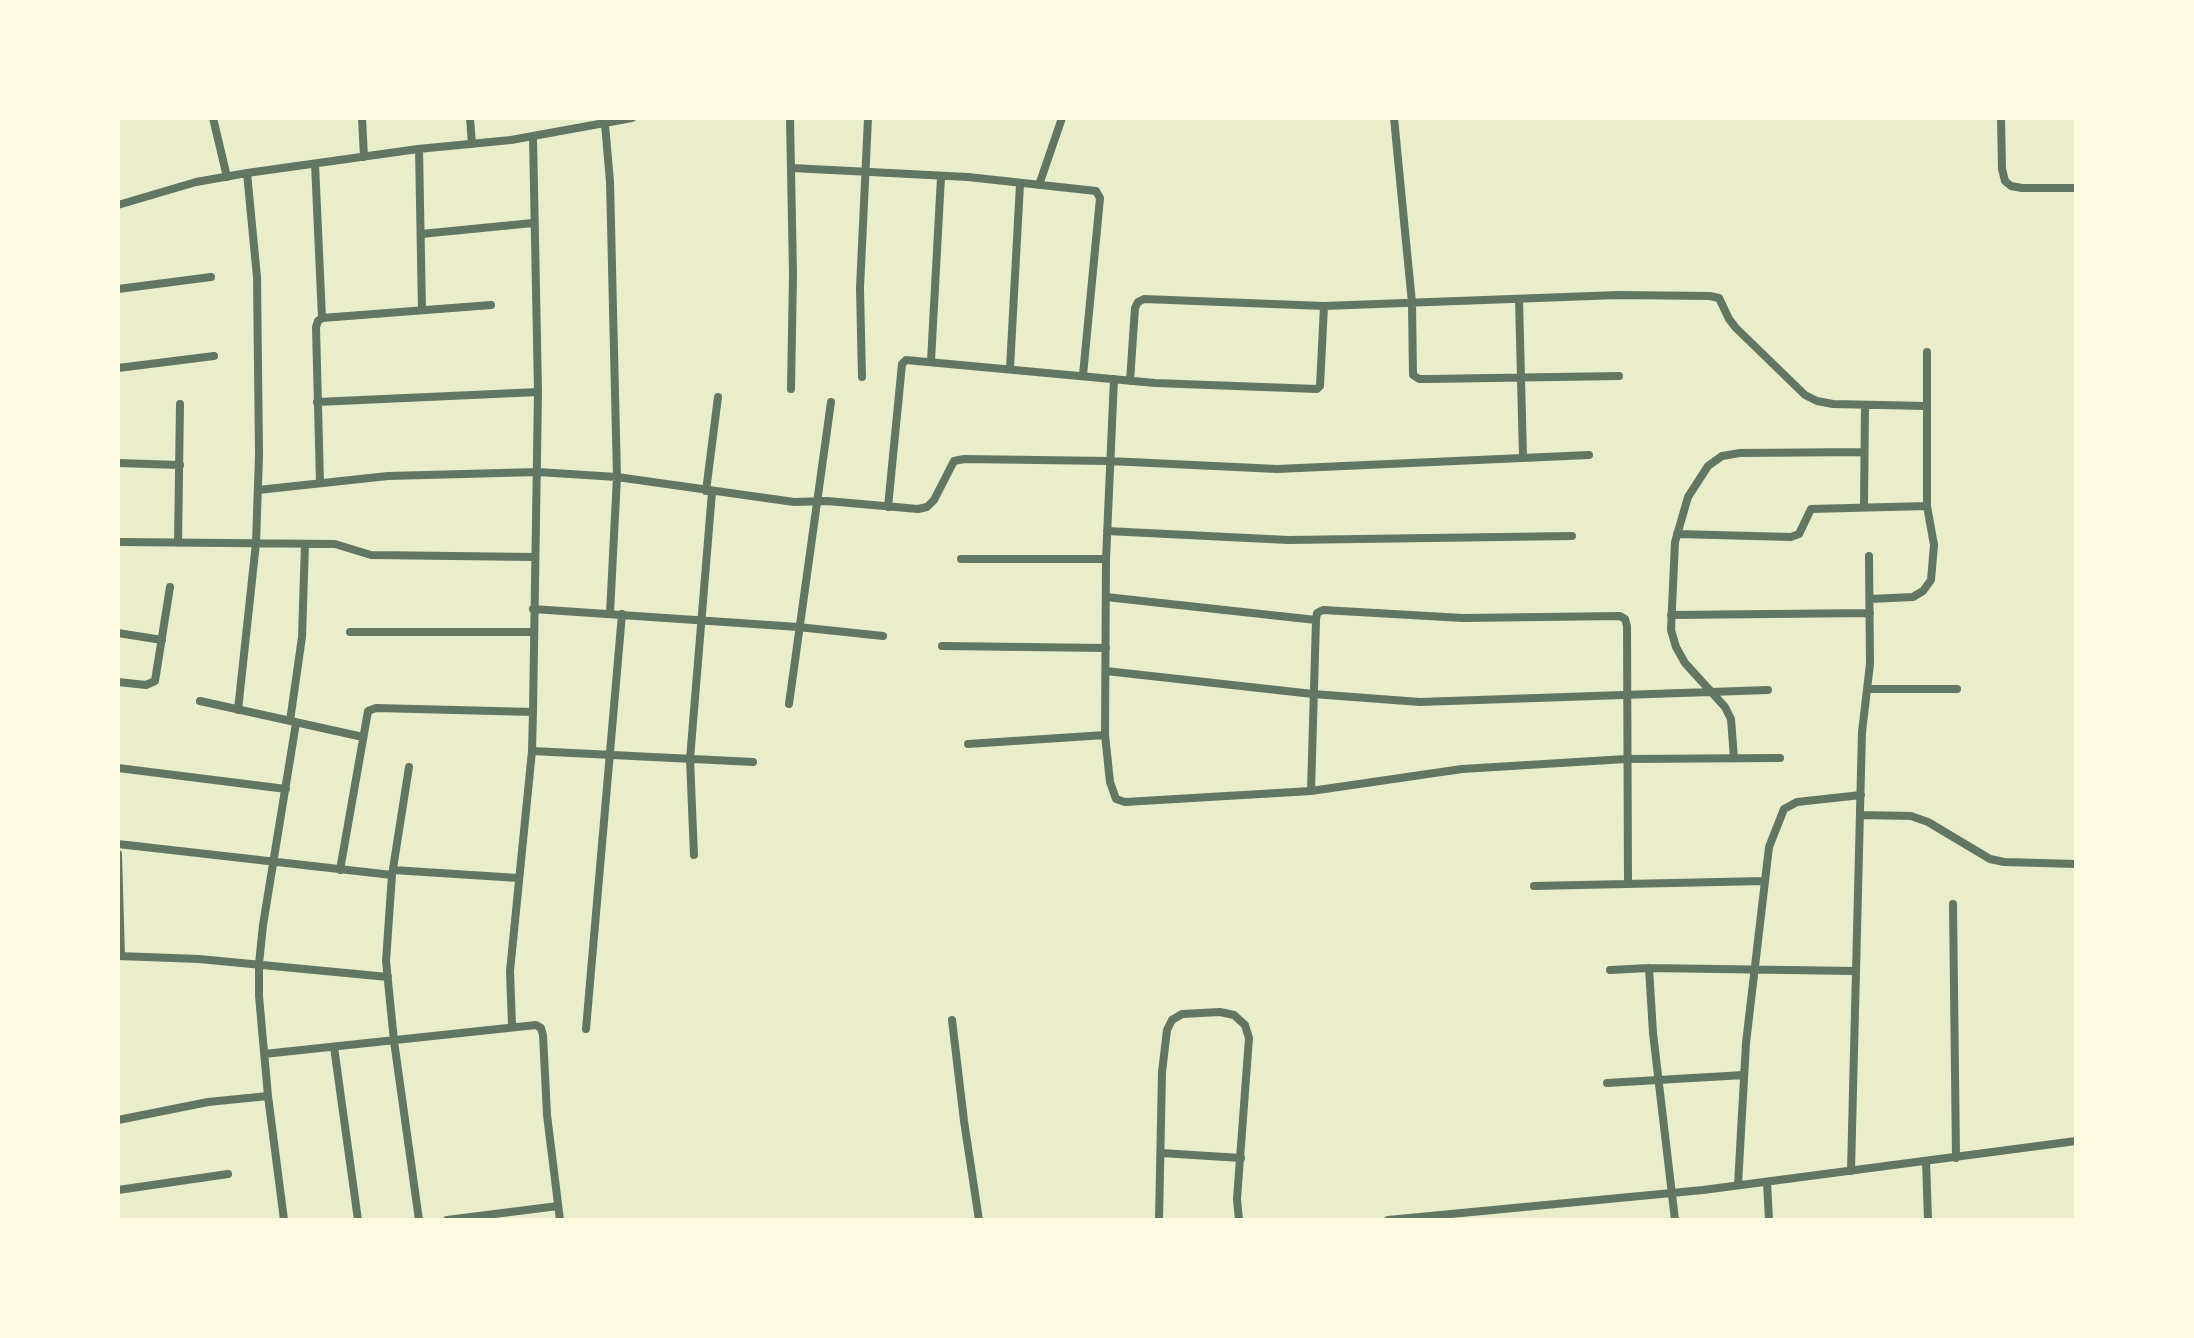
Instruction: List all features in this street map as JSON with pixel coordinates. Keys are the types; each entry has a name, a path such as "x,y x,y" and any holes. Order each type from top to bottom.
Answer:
{"street":[{"path":"213,118 227,177"},
{"path":"362,118 364,157"},
{"path":"470,118 472,144"},
{"path":"580,118 581,128"},
{"path":"118,205 196,182 247,173 533,136 632,118"},
{"path":"790,118 791,389"},
{"path":"862,377 860,288 868,118"},
{"path":"1039,185 1062,118"},
{"path":"1394,118 1412,303 1413,375 1419,379 1619,376"},
{"path":"2001,118 2005,181 2022,188 2076,188"},
{"path":"605,124 610,182 617,477 610,613"},
{"path":"512,1026 510,971 532,751 533,712 538,392 533,136"},
{"path":"419,149 422,310"},
{"path":"315,164 322,318 316,327 320,483"},
{"path":"792,168 968,177 1096,191 1100,198 1083,375"},
{"path":"238,710 256,543 258,490 260,352 256,262 247,173"},
{"path":"931,361 941,177"},
{"path":"1010,368 1020,184"},
{"path":"421,234 533,223"},
{"path":"118,289 211,277"},
{"path":"1130,381 1135,308 1144,299 1324,306 1618,295 1719,298 1736,328 1805,395 1825,403 1926,406"},
{"path":"1519,299 1523,457"},
{"path":"322,318 491,305"},
{"path":"888,507 902,364 906,360 1130,381 1317,389 1320,386 1324,306"},
{"path":"1870,599 1913,597 1923,591 1931,580 1934,545 1927,506 1927,352"},
{"path":"118,368 214,356"},
{"path":"1114,379 1106,559 1105,735 1110,782 1116,799 1125,802 1311,791 1462,769 1626,759 1780,758"},
{"path":"317,402 538,392"},
{"path":"694,855 690,759 718,397"},
{"path":"789,704 831,402"},
{"path":"178,543 180,404"},
{"path":"1864,506 1865,405"},
{"path":"1734,758 1731,719 1712,691 1685,663 1671,630 1677,534 1688,497 1708,466 1722,456 1740,453 1864,452"},
{"path":"258,490 388,476 538,472 617,477 794,502 918,509 927,507 934,500 954,461 964,459 1109,461 1277,469 1589,455"},
{"path":"118,463 180,465"},
{"path":"1677,534 1791,537 1799,534 1811,509 1927,506"},
{"path":"1107,531 1288,540 1572,536"},
{"path":"118,542 345,545 371,555 534,557"},
{"path":"284,1220 268,1096 259,964 286,789 302,637 305,544"},
{"path":"1851,1171 1860,815 1870,664 1869,556"},
{"path":"961,559 1106,559"},
{"path":"118,682 152,684 157,676 170,587"},
{"path":"1106,597 1316,620"},
{"path":"533,609 798,627 883,636"},
{"path":"1311,791 1317,613 1331,609 1463,618 1620,616 1627,626 1628,884"},
{"path":"1671,615 1870,613"},
{"path":"586,1029 622,614"},
{"path":"350,632 533,632"},
{"path":"118,633 162,640"},
{"path":"942,646 1106,648"},
{"path":"1106,671 1313,694 1420,702 1768,690"},
{"path":"1867,689 1957,689"},
{"path":"200,701 363,737"},
{"path":"340,870 368,711 533,712"},
{"path":"968,744 1105,735"},
{"path":"532,751 753,762"},
{"path":"409,767 386,945 394,1041 419,1220"},
{"path":"118,768 286,789"},
{"path":"1738,1185 1744,1075 1769,847 1784,809 1810,799 1861,795"},
{"path":"1860,815 1911,816 1928,822 1990,859 2076,864"},
{"path":"118,844 340,870 518,878"},
{"path":"118,854 119,956 259,964 388,977"},
{"path":"1534,886 1764,881"},
{"path":"1953,904 1956,1158"},
{"path":"1649,968 1653,1033 1675,1220"},
{"path":"1610,970 1855,971"},
{"path":"1159,1220 1162,1072 1167,1030 1172,1020 1182,1014 1220,1012 1234,1015 1245,1025 1249,1038 1237,1199 1239,1220"},
{"path":"952,1020 979,1220"},
{"path":"264,1054 536,1025 543,1035 547,1115 560,1220"},
{"path":"334,1047 358,1220"},
{"path":"1607,1083 1744,1075"},
{"path":"118,1120 208,1102 268,1096"},
{"path":"1388,1220 1767,1182 2075,1144"},
{"path":"1161,1153 1241,1158"},
{"path":"1926,1161 1928,1220"},
{"path":"118,1190 228,1174"},
{"path":"1767,1182 1769,1220"},
{"path":"447,1220 558,1206"}]}
